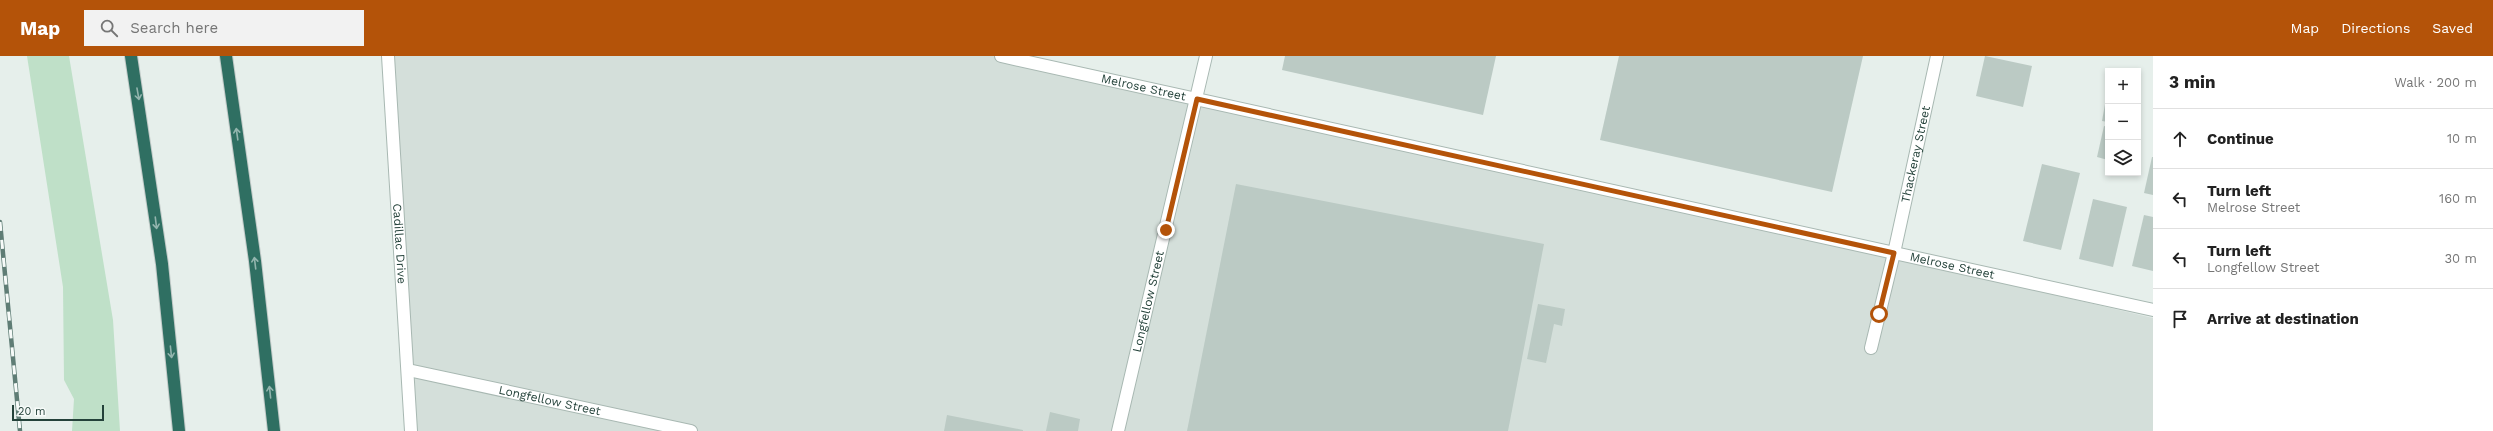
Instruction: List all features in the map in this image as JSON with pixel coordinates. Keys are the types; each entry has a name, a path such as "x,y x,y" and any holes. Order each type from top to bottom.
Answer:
{"highway":[{"path":"131,56 161,256 179,431"},
{"path":"226,56 252,245 274,431"}],"street":[{"name":"Cadillac Drive","path":"388,56 411,431"},
{"name":"Melrose Street","path":"1001,56 2153,310"},
{"name":"Longfellow Street","path":"1118,431 1206,56"},
{"name":"Thackeray Street","path":"1871,348 1894,253 1937,56"},
{"name":"Longfellow Street","path":"408,370 691,431"}],"shaded area":[{"path":"388,56 993,56 1889,256 2153,318 2153,431 413,431"}],"green space":[{"path":"27,56 69,56 113,320 120,431 72,431 74,399 64,380 63,287"}],"building":[{"path":"1285,56 1496,56 1483,115 1282,70"},
{"path":"1619,56 1863,56 1832,192 1600,140"},
{"path":"1985,56 2032,66 2023,107 1976,96"},
{"path":"2105,104 2105,122 2102,121"},
{"path":"2104,126 2105,159 2097,157"},
{"path":"2153,157 2153,195 2144,193"},
{"path":"2042,164 2080,173 2061,250 2023,241"},
{"path":"1236,184 1544,244 1508,431 1187,431"},
{"path":"2093,199 2127,207 2113,267 2079,259"},
{"path":"2144,215 2153,217 2153,271 2132,266"},
{"path":"1538,304 1565,309 1562,326 1554,324 1546,363 1527,359"},
{"path":"1050,412 1080,419 1078,431 1046,431"},
{"path":"947,415 1023,430 1023,431 944,431"}],"railway":[{"path":"0,222 20,431"}],"route":[{"path":"1166,230 1197,99 1894,253 1879,314"}]}
